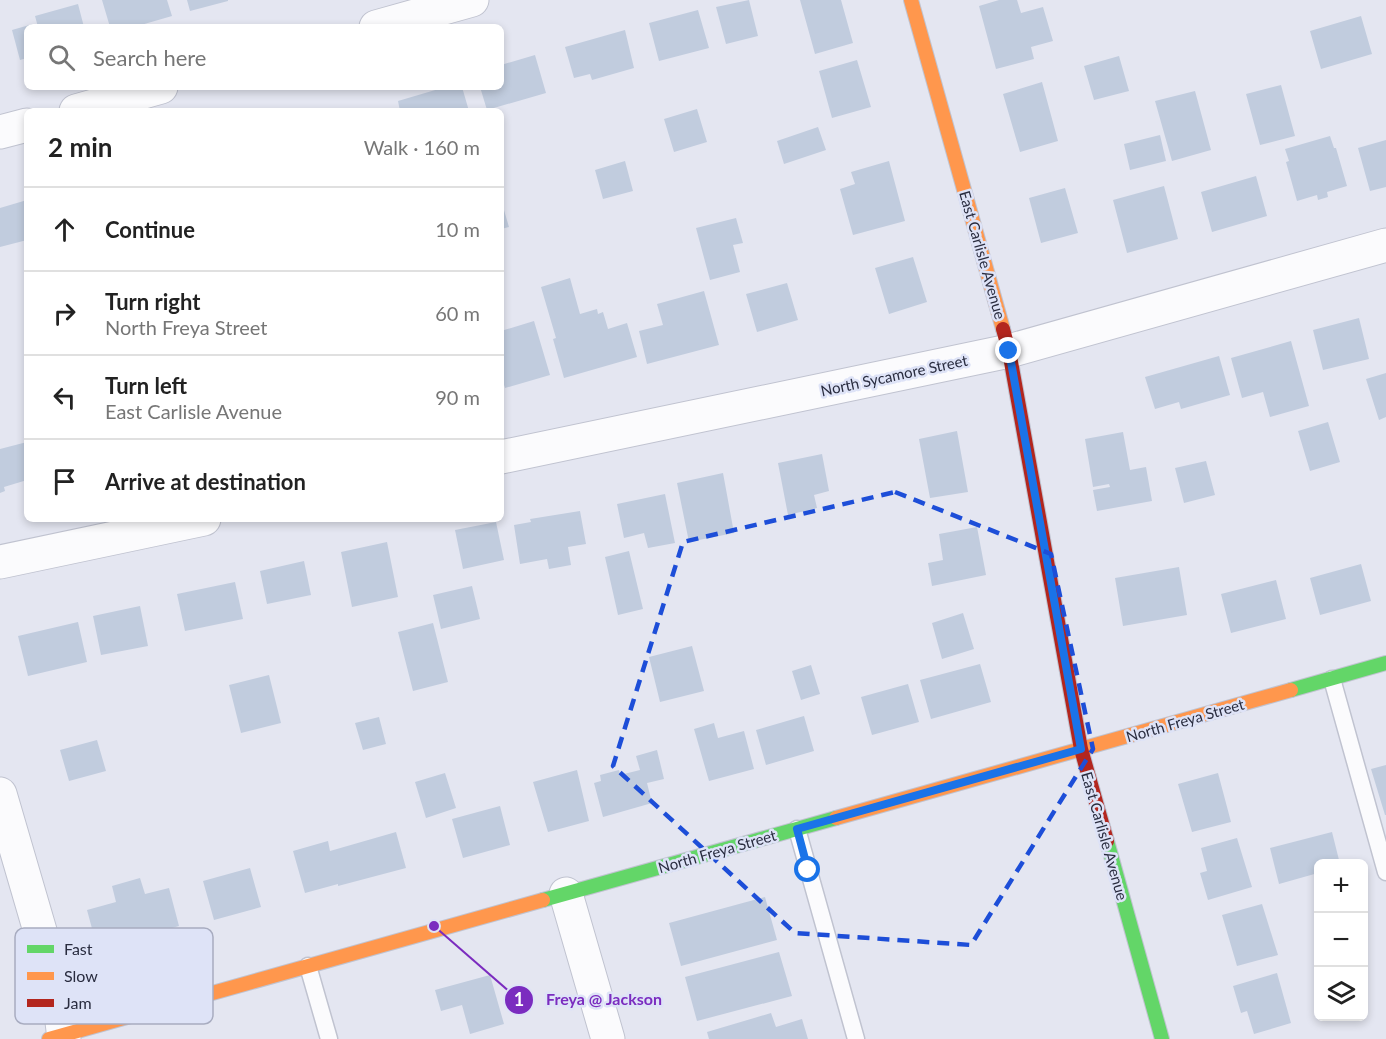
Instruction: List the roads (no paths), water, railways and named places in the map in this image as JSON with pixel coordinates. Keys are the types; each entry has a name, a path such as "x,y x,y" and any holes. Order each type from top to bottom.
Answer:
{"street":[{"path":"387,24 472,0"},
{"name":"East Carlisle Avenue","path":"911,0 1009,351 1081,749 1162,1039"},
{"path":"87,108 150,90"},
{"path":"0,132 24,126"},
{"name":"North Sycamore Street","path":"504,456 1009,351 1386,245"},
{"path":"0,561 189,522"},
{"name":"North Freya Street","path":"213,993 1386,663"},
{"path":"0,794 39,928"},
{"path":"566,894 608,1039"},
{"name":"North Freya Street","path":"59,1038 107,1024"}],"lane":[{"path":"1332,678 1386,872"},
{"path":"797,829 856,1039"},
{"path":"308,966 329,1039"}],"place":[{"name":"Freya @ Jackson","path":"434,926"}]}
